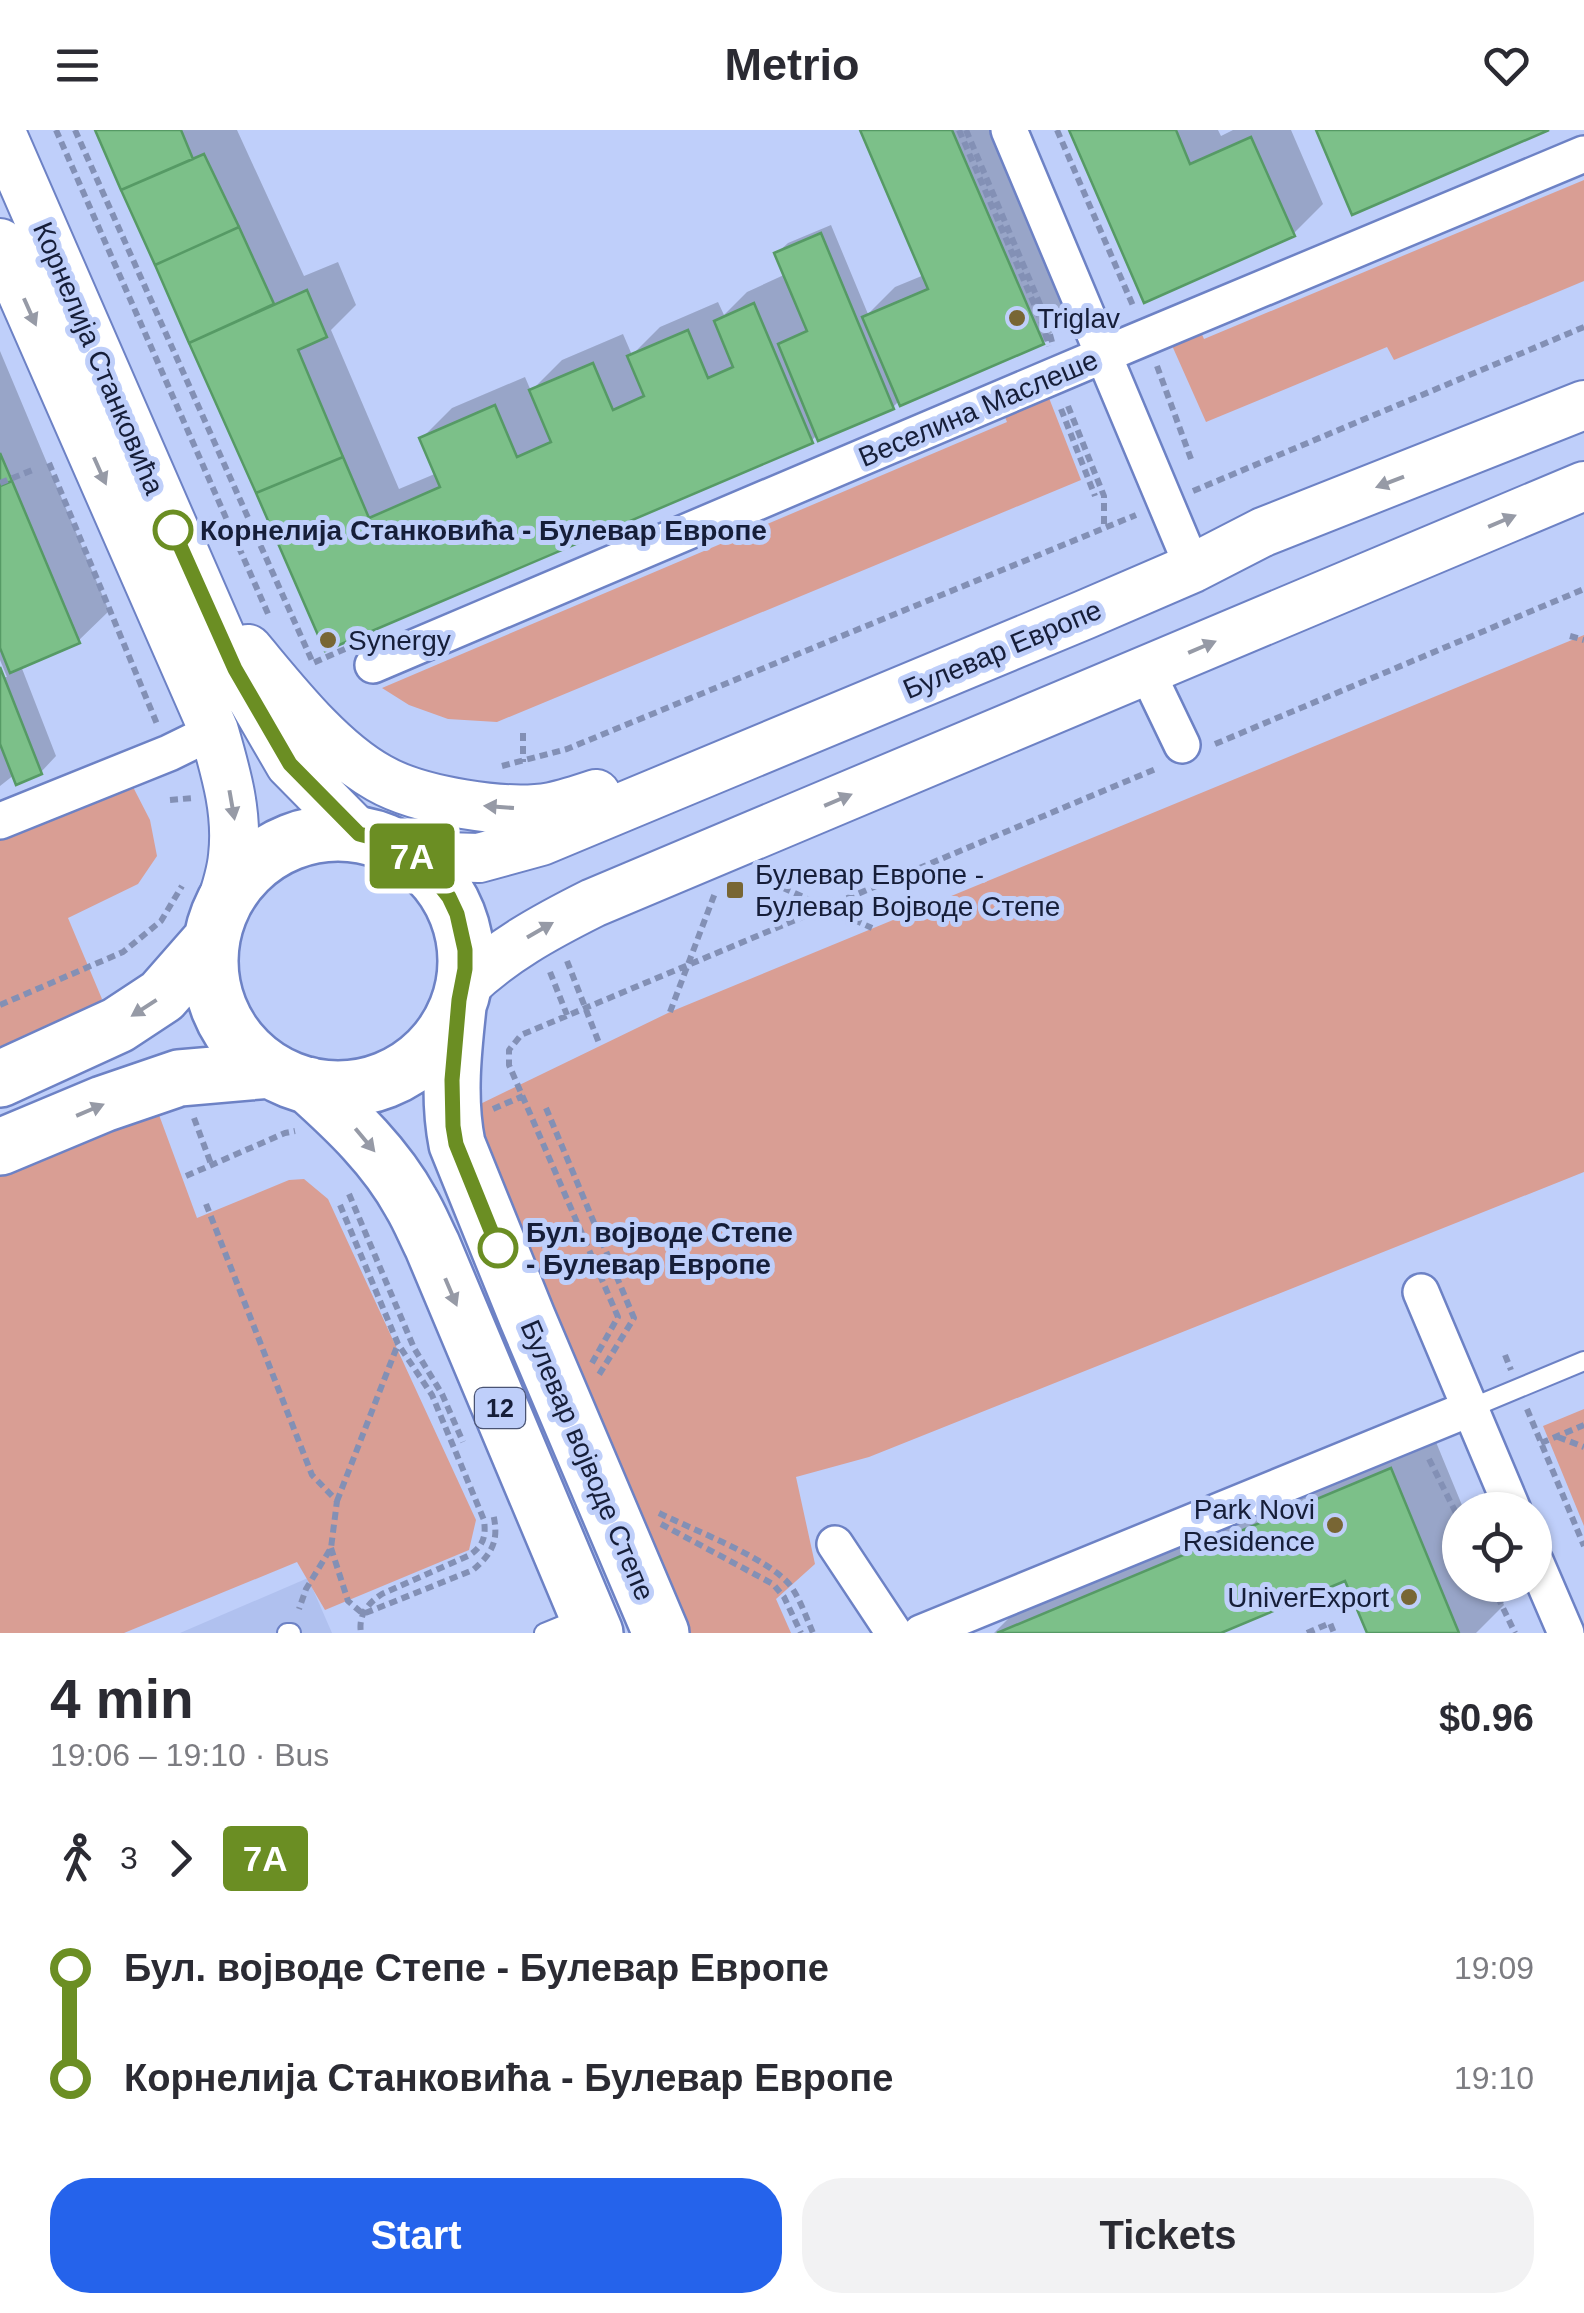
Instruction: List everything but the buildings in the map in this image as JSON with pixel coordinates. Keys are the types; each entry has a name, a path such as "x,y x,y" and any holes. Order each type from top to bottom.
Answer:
{"main road":[{"name":"Корнелија Станковића","path":"0,130 235,669 290,764 359,834"},
{"name":"Корнелија Станковића","path":"0,243 214,731 235,820 233,860 213,932"},
{"name":"Булевар Европе","path":"411,856 480,858 541,841 1193,568 1263,532 1584,405"},
{"path":"461,994 486,966 513,946 593,903 1584,486"},
{"path":"202,595 333,744 380,779 436,799 503,810 553,807 860,708"},
{"name":"12","path":"0,1147 180,1078 296,1095 372,1084 410,1067 440,1037 451,1019 461,994 465,950 457,914 438,881 411,856 382,840 336,832 312,835 270,852 235,884 223,904 213,932 211,977 221,1014 242,1046 296,1095 352,1124 411,1202 432,1245 576,1627"},
{"name":"12","path":"0,1079 76,1046 148,1006 162,996 213,932"},
{"name":"Булевар војводе Степе","path":"461,994 452,1080 456,1144 661,1633"}],"street":[{"path":"1009,130 1193,568"},
{"name":"Веселина Маслеше","path":"372,666 1052,367 1104,355 1584,154"},
{"path":"1146,670 1185,752"},
{"path":"0,822 214,731"},
{"path":"1421,1292 1506,1492"},
{"path":"921,1633 1471,1408"},
{"path":"835,1544 894,1633"},
{"path":"1552,1600 1566,1633"}],"lane":[{"path":"1471,1408 1584,1361"}],"path":[{"path":"56,130 277,632"},
{"path":"75,130 312,663"},
{"path":"963,130 1040,320"},
{"path":"963,130 1045,316 1053,345 1052,367 1096,496"},
{"path":"486,769 567,749 1584,327"},
{"path":"1146,337 1191,459"},
{"path":"1052,367 1104,496 1104,528"},
{"path":"44,452 198,826 232,806"},
{"path":"0,483 36,469"},
{"path":"590,1367 618,1318 509,1065 509,1050 521,1035 1185,752 1584,589"},
{"path":"1570,636 1584,640"},
{"path":"0,1005 130,947 161,921 189,874"},
{"path":"754,875 872,928"},
{"path":"670,1012 716,892"},
{"path":"186,1176 285,1133 296,1095"},
{"path":"546,1108 634,1318 592,1386"},
{"path":"347,1189 414,1348 442,1394 466,1448"},
{"path":"206,1204 312,1474 337,1501"},
{"path":"340,1205 398,1344 432,1395 484,1520 486,1534 481,1547 470,1555 370,1602 363,1614 361,1633"},
{"path":"290,1633 306,1588 331,1548 337,1501 398,1344"},
{"path":"1505,1355 1584,1546"},
{"path":"1541,1443 1584,1425"},
{"path":"1557,1436 1584,1447"},
{"path":"1424,1449 1446,1492"},
{"path":"363,1614 473,1570 486,1558 496,1538 495,1517 488,1500"},
{"path":"658,1513 778,1573 791,1586 814,1633"},
{"path":"648,1517 772,1584 784,1597 801,1633"},
{"path":"331,1548 348,1601 363,1614"},
{"path":"1500,1602 1516,1633"},
{"path":"1307,1633 1330,1623 1334,1633"}],"shaded area":[{"path":"1584,180 1584,281 1394,360 1387,347 1206,422 1166,332 1194,317 1204,339"},
{"path":"1042,380 1081,480 497,722 448,719 409,705 382,688 1007,422 998,400"},
{"path":"1584,635 1584,1172 869,1457 796,1477 815,1564 776,1599 791,1633 678,1633 485,1174 474,1107 670,1012"},
{"path":"131,783 150,820 157,856 138,884 68,918 102,999 92,1009 0,1054 0,837"},
{"path":"155,1104 197,1218 289,1180 304,1179 328,1199 476,1520 469,1550 325,1610 297,1562 124,1633 0,1633 0,1170"},
{"path":"1584,1409 1584,1526 1543,1426"},
{"path":"308,1578 332,1633 180,1633"}],"bus line":[{"name":"7A","path":"173,530 235,669 290,764 359,834 403,850 426,868 457,914 465,969 454,1046 453,1126 456,1144 498,1248"}],"place":[{"name":"Triglav","path":"1017,318"},
{"name":"Корнелија Станковића - Булевар Европе","path":"173,530"},
{"name":"Synergy","path":"328,640"},
{"name":"Булевар Европе - Булевар Војводе Степе","path":"735,890"},
{"name":"Бул. војводе Степе - Булевар Европе","path":"498,1248"},
{"name":"Park Novi Residence","path":"1335,1525"},
{"name":"UniverExport","path":"1409,1597"}]}
